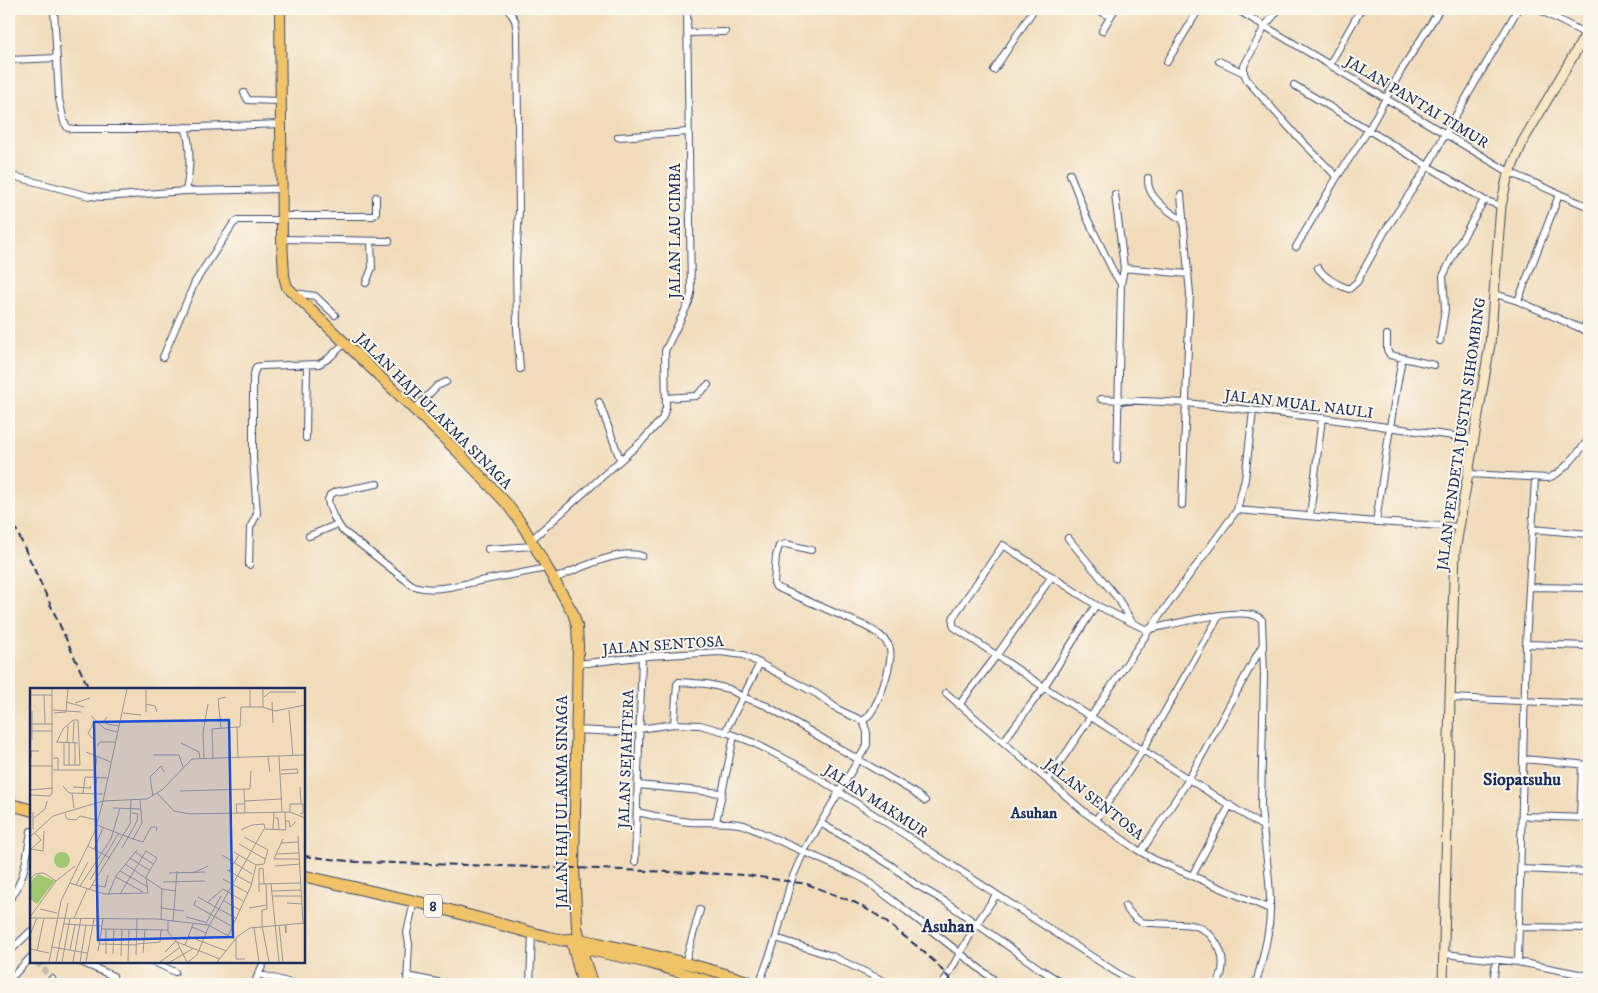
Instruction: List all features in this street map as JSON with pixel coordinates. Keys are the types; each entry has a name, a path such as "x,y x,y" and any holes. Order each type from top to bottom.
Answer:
{"highway":[{"path":"9,804 30,810"},
{"name":"8","path":"305,876 414,901 532,934 574,942"},
{"path":"574,942 583,984"},
{"path":"574,942 592,984"}],"main road":[{"name":"JALAN HAJI ULAKMA SINAGA","path":"280,9 281,218 284,276 287,287 458,452 507,504 533,542 573,613 577,626 578,664 574,868 577,927 574,942"},
{"path":"574,942 685,963 722,972 757,984"},
{"path":"574,942 719,984"}],"street":[{"path":"54,9 59,99 64,122 68,128 280,124"},
{"path":"508,9 515,20 518,32 519,210 516,262 517,329 520,369"},
{"name":"JALAN LAU CIMBA","path":"533,542 620,459 642,441 662,419 666,408 665,351 687,307 691,294 687,9"},
{"path":"994,70 1034,9"},
{"path":"1097,9 1110,17"},
{"path":"1102,31 1115,9"},
{"path":"1167,62 1199,9"},
{"name":"JALAN PANTAI TIMUR","path":"1236,9 1509,172 1589,207"},
{"path":"1279,9 1265,26 1244,66 1244,73 1247,80 1289,127 1337,177"},
{"path":"1330,64 1361,9"},
{"path":"1296,247 1337,177 1369,130 1386,98 1440,9"},
{"path":"1318,268 1331,280 1346,288 1349,289 1357,282 1385,231 1428,166 1518,9"},
{"path":"1538,9 1588,31"},
{"name":"JALAN PENDETA JUSTIN SIHOMBING","path":"1443,984 1455,551 1490,344 1501,206 1509,172 1523,141 1588,31"},
{"path":"687,33 725,32"},
{"path":"9,60 57,58"},
{"path":"1219,61 1244,73"},
{"path":"1294,85 1484,200 1501,206"},
{"path":"244,93 248,100 280,101"},
{"path":"185,127 190,154 186,191"},
{"path":"618,137 688,132"},
{"path":"1070,174 1087,218 1121,285"},
{"path":"9,175 89,196 103,197 186,191 281,189"},
{"path":"1148,178 1150,191 1154,198 1175,216 1183,220"},
{"path":"1115,194 1124,268 1121,285 1117,460"},
{"path":"1518,301 1559,194"},
{"path":"1181,195 1190,294 1182,504"},
{"path":"163,357 196,282 233,224 238,220 373,216 376,212 376,197"},
{"path":"1440,341 1445,309 1443,276 1484,200"},
{"path":"282,239 389,241"},
{"path":"366,283 372,268 371,241"},
{"path":"1124,268 1188,274"},
{"path":"293,293 315,296 335,315"},
{"path":"1495,294 1518,301 1586,331 1589,314"},
{"path":"1387,335 1387,350 1390,355 1434,365"},
{"path":"249,565 250,528 257,514 253,458 254,370 256,367 262,366 307,365 323,362 345,343"},
{"path":"1376,522 1402,358"},
{"path":"306,438 307,365"},
{"path":"414,410 437,386 446,382"},
{"path":"666,398 696,396 708,385"},
{"name":"JALAN MUAL NAULI","path":"1101,399 1186,403 1322,418 1474,439"},
{"path":"599,402 620,459"},
{"path":"1048,780 1150,629 1237,510 1245,479 1253,411"},
{"path":"1310,516 1322,418"},
{"path":"1469,474 1548,478 1556,474 1576,455 1589,439"},
{"path":"1518,962 1526,644 1535,478"},
{"path":"377,484 335,492 330,495 329,505 342,530 412,585 419,588 433,589 449,587 547,568"},
{"path":"1237,510 1376,522 1459,526"},
{"path":"309,536 338,524"},
{"path":"1532,529 1589,534"},
{"path":"1068,538 1119,600 1132,623"},
{"path":"488,549 533,542"},
{"path":"757,984 776,938 791,881 804,851 867,745 868,739 863,721 876,705 891,653 890,646 877,633 779,588 774,583 776,556 779,546 786,544 811,550"},
{"path":"1256,984 1267,942 1270,909 1269,868 1262,826 1264,626 1262,620 1257,615 1248,614 1191,619 1150,629 1140,627 1096,605 1003,545 958,610 952,623 954,626 1044,687 1262,826"},
{"path":"554,579 596,562 631,554 642,556"},
{"path":"959,705 997,656 1052,576"},
{"path":"1529,587 1589,588"},
{"path":"1003,742 1044,687 1096,605"},
{"path":"1096,820 1143,750 1219,616"},
{"path":"1141,852 1188,779 1263,644"},
{"path":"1526,644 1589,646"},
{"name":"JALAN SENTOSA","path":"578,664 642,656 720,652 744,655 817,694 839,710 863,721"},
{"name":"JALAN SEJAHTERA","path":"635,862 642,656"},
{"path":"725,732 760,663"},
{"path":"674,724 677,684 679,682 729,688 743,697 767,706 912,791 925,801"},
{"name":"JALAN SENTOSA","path":"946,693 1096,820 1141,852 1155,860 1270,909"},
{"path":"1450,698 1589,704"},
{"name":"JALAN MAKMUR","path":"576,730 618,732 674,724 700,725 752,742 801,768 1134,984"},
{"path":"716,822 734,736"},
{"path":"1523,759 1586,765 1580,817"},
{"path":"638,785 722,794"},
{"path":"1192,876 1230,805"},
{"path":"637,812 670,820 731,822 744,825 864,879 999,984"},
{"path":"1523,816 1589,818"},
{"path":"820,823 946,902 1040,970 1064,984"},
{"path":"9,900 20,881 30,836"},
{"path":"1521,869 1589,872"},
{"path":"943,984 977,923 996,895"},
{"path":"407,984 409,944 407,933 414,901"},
{"path":"1125,906 1132,916 1142,922 1160,924 1184,923 1203,928 1211,935 1219,948 1222,960 1222,973 1218,984"},
{"path":"685,963 700,910"},
{"path":"1518,927 1589,928"},
{"path":"9,952 30,932"},
{"path":"530,984 532,934"},
{"path":"776,938 832,956 890,984"},
{"path":"1444,954 1518,962 1589,976"},
{"path":"10,982 30,959"},
{"path":"1493,984 1496,960"},
{"path":"83,963 114,976"},
{"path":"156,963 175,972"},
{"path":"254,984 264,963"},
{"path":"258,974 295,984"},
{"path":"407,976 447,984"}],"tunnel":[{"path":"38,963 52,979"}],"railway":[{"path":"9,514 89,688"},
{"path":"305,856 357,862 746,875 807,884 856,903 877,915 936,963 954,984"}],"district":[{"name":"Siopatsuhu","path":"1522,779"},
{"name":"Asuhan","path":"1034,812"},
{"name":"Asuhan","path":"948,926"}]}
